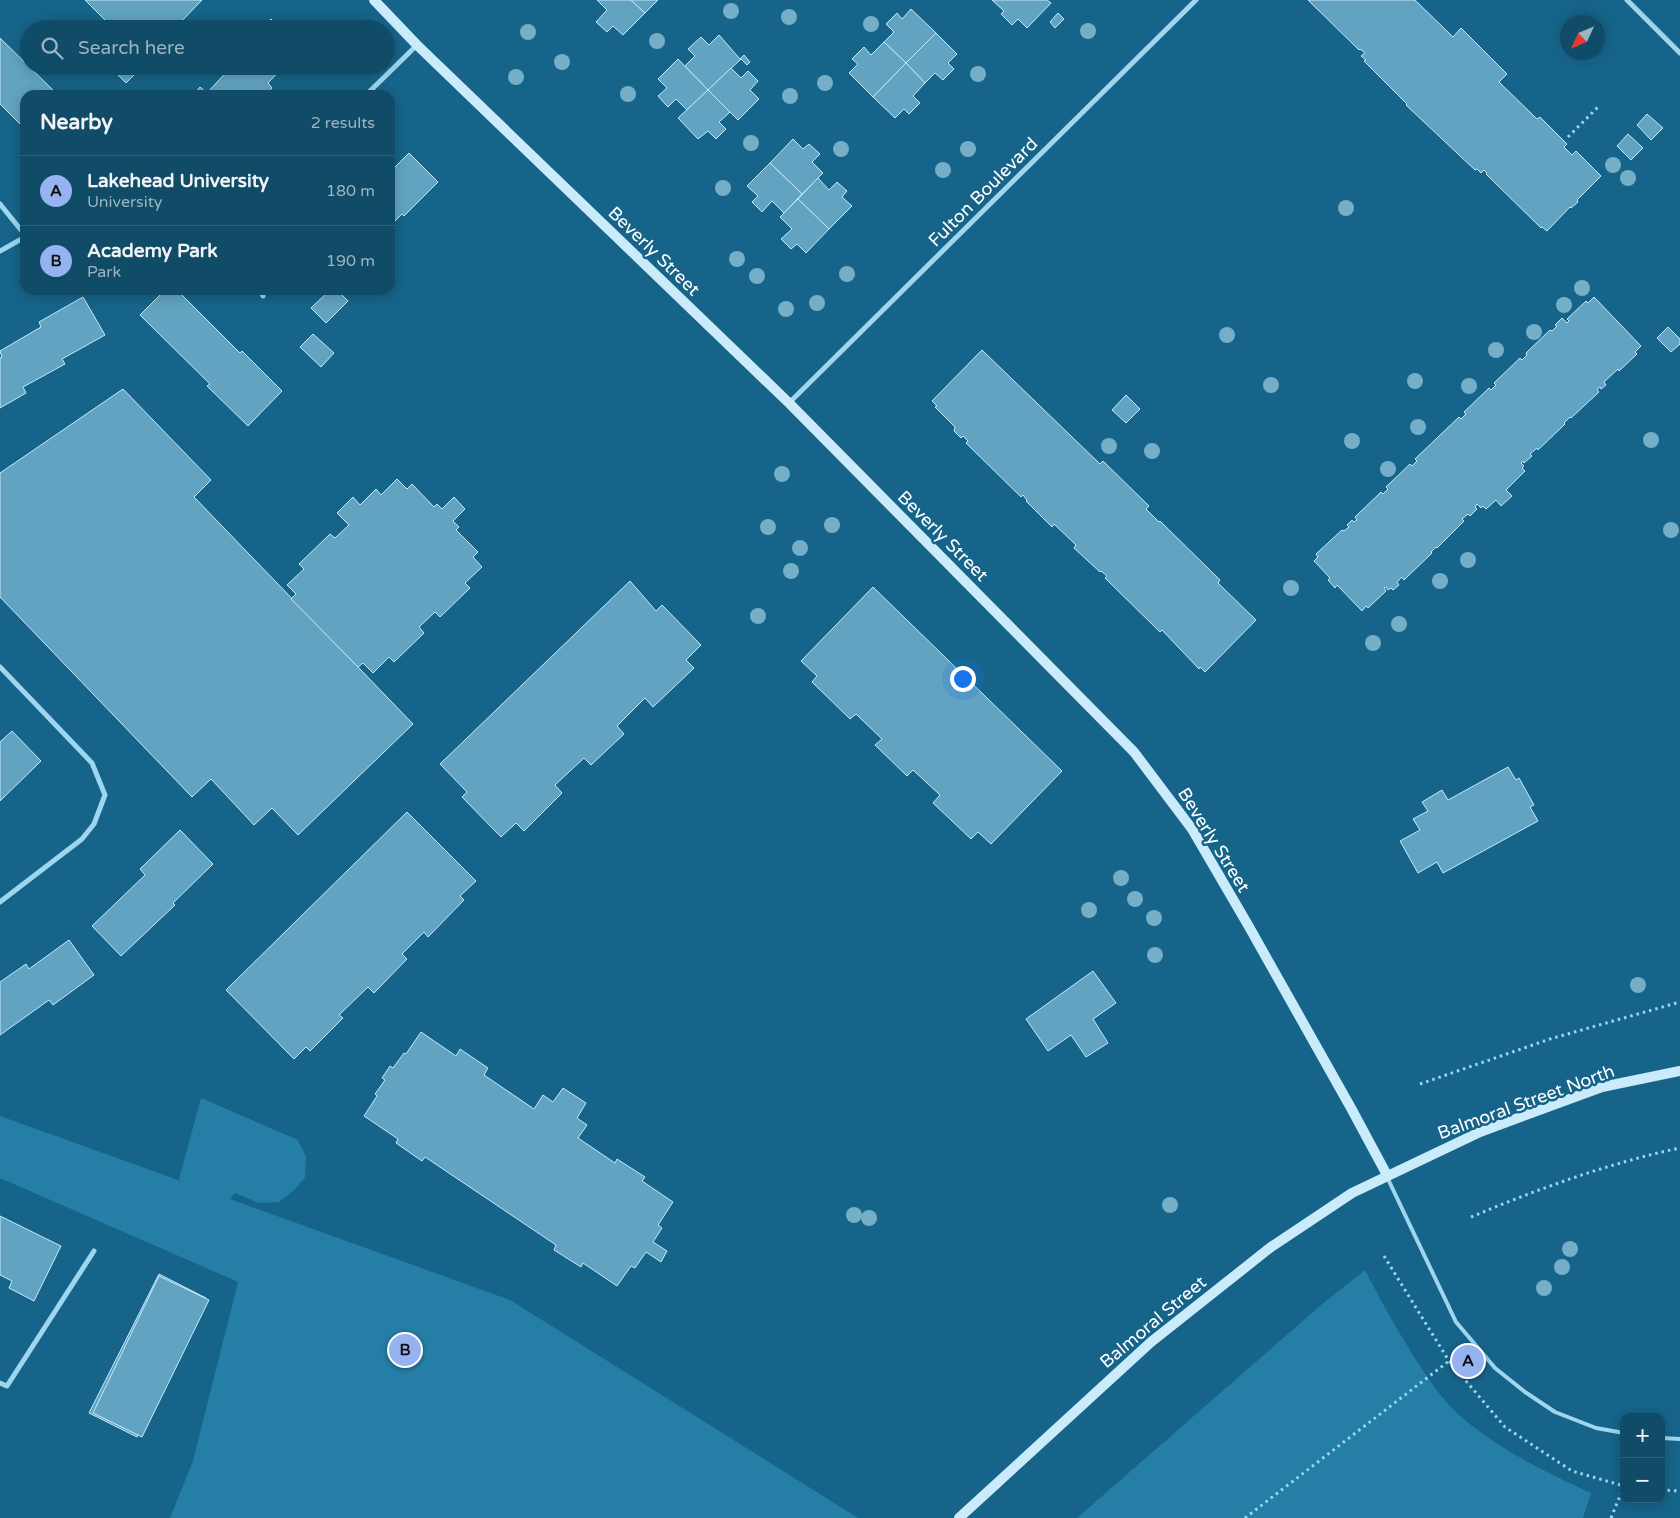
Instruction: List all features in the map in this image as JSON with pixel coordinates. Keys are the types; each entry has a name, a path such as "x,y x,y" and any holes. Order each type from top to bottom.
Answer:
{"street":[{"name":"Beverly Street","path":"374,0 393,20"},
{"path":"1627,0 1680,53"},
{"name":"Fulton Boulevard","path":"789,403 1194,1"},
{"name":"Beverly Street","path":"395,22 789,403 1134,752 1192,829 1341,1090 1386,1175"},
{"path":"395,67 417,45"},
{"path":"371,90 386,75"},
{"path":"0,204 20,230"},
{"path":"0,251 20,239"},
{"path":"0,666 92,764 105,795 94,824 82,839 0,902"},
{"name":"Balmoral Street North","path":"1386,1175 1480,1132 1602,1087 1680,1071"},
{"name":"Balmoral Street","path":"959,1518 1152,1342 1272,1248 1352,1193 1386,1175"},
{"path":"0,1383 7,1386 94,1251"}],"lane":[{"path":"1386,1175 1456,1322 1495,1368 1525,1392 1555,1412 1596,1428 1620,1432"},
{"path":"1665,1438 1680,1440"}],"path":[{"path":"1568,137 1599,106"},
{"path":"1420,1084 1550,1039 1680,1002"},
{"path":"1471,1217 1520,1196 1648,1155 1680,1148"},
{"path":"1384,1256 1449,1361 1505,1428 1572,1471 1620,1485"},
{"path":"1245,1518 1449,1361"},
{"path":"1665,1490 1680,1491"},
{"path":"1611,1518 1620,1496"}],"shaded area":[{"path":"201,1098 298,1140 306,1157 305,1178 279,1202 259,1203 235,1193 230,1199 510,1300 858,1518 170,1518 193,1461 238,1282 0,1178 0,1116 181,1181 179,1179"},
{"path":"1365,1270 1408,1347 1442,1397 1456,1412 1491,1440 1531,1464 1591,1493 1583,1518 1077,1518 1321,1305"}],"building":[{"path":"85,0 202,0 183,20 105,20"},
{"path":"597,0 631,0 645,13 623,35 613,26 607,32 596,22 607,10"},
{"path":"631,0 658,0 645,13"},
{"path":"992,0 1047,0 1051,3 1027,28 1018,19 1012,25 1001,14 1004,11"},
{"path":"1308,0 1415,0 1453,37 1461,28 1507,74 1499,82 1537,119 1540,117 1567,144 1564,147 1572,155 1576,151 1601,176 1577,200 1578,202 1570,207 1547,231 1541,228 1484,170 1481,173 1477,169 1475,170 1406,105 1364,61 1366,60 1361,56 1365,53 1359,50"},
{"path":"911,9 936,33 906,63 884,42 894,32 886,24 897,13 902,19"},
{"path":"1058,13 1064,19 1055,28 1050,22"},
{"path":"936,33 957,54 948,63 954,69 943,80 935,73 925,83 906,63"},
{"path":"719,35 740,59 744,55 750,62 747,65 741,59 708,90 685,66 695,56 688,49 701,37 709,45"},
{"path":"0,38 20,58 20,75 38,75 53,90 20,90 20,124 0,104"},
{"path":"884,42 906,63 873,97 849,73 858,64 852,59 864,47 871,55"},
{"path":"678,59 708,90 687,110 676,99 668,107 658,96 667,88 658,79"},
{"path":"906,63 925,83 913,96 920,103 909,114 904,109 895,118 873,97"},
{"path":"731,68 741,78 748,71 758,81 750,90 759,99 738,120 708,90"},
{"path":"118,75 134,75 126,83"},
{"path":"224,75 276,75 268,83 272,88 270,90 210,90"},
{"path":"708,90 730,112 719,122 726,129 716,139 708,131 698,139 678,118"},
{"path":"1647,114 1663,128 1651,140 1637,125"},
{"path":"1628,134 1643,148 1631,160 1617,146"},
{"path":"793,139 803,149 809,144 820,154 812,162 823,173 802,194 770,163"},
{"path":"409,153 438,182 404,216 402,214 395,221 395,167"},
{"path":"770,163 802,194 784,213 772,201 762,212 752,202 758,196 747,186"},
{"path":"818,178 829,190 837,182 847,191 842,197 852,206 829,229 798,199"},
{"path":"798,199 829,229 806,253 797,244 791,249 781,239 792,229 780,217"},
{"path":"160,295 182,295 240,353 242,351 282,391 248,426 207,386 210,384 140,315"},
{"path":"325,295 342,295 348,301 326,323 311,308"},
{"path":"83,297 105,335 62,359 65,364 23,387 26,393 0,408 0,358 2,357 0,351 41,327 39,322"},
{"path":"1594,297 1641,346 1635,352 1637,354 1604,382 1606,385 1601,389 1600,387 1597,389 1599,392 1570,417 1538,450 1537,448 1530,454 1532,456 1524,463 1523,461 1521,463 1525,471 1506,490 1512,496 1501,506 1496,500 1486,509 1483,506 1481,508 1477,504 1475,507 1477,509 1470,516 1468,514 1462,519 1464,521 1404,580 1402,577 1397,582 1399,585 1393,590 1391,588 1388,590 1386,587 1384,588 1386,591 1368,608 1366,606 1362,611 1337,585 1335,588 1328,580 1330,578 1314,561 1318,557 1316,554 1342,530 1344,531 1349,527 1347,525 1352,520 1354,522 1357,520 1355,517 1381,492 1383,494 1388,489 1386,487 1410,464 1412,466 1417,461 1415,459 1459,417 1461,419 1466,414 1464,412 1489,388 1491,390 1496,385 1494,383 1520,358 1522,360 1527,355 1526,353 1550,330 1552,331 1562,318 1567,323 1569,321 1567,319 1586,301 1588,303"},
{"path":"1668,327 1680,339 1680,344 1671,352 1657,338"},
{"path":"313,334 334,353 321,367 300,347"},
{"path":"982,350 1100,464 1103,461 1149,506 1146,509 1220,580 1218,583 1256,620 1205,672 1200,667 1199,669 1162,630 1160,632 1105,578 1107,576 1074,548 1076,545 1054,524 1052,527 1026,501 1023,495 1021,497 966,443 968,441 963,436 961,438 954,431 955,427 935,407 937,406 932,401"},
{"path":"123,389 211,480 194,497 413,724 298,835 272,808 254,825 211,779 192,797 0,597 0,473"},
{"path":"1126,395 1140,409 1126,423 1112,410"},
{"path":"397,479 407,489 412,484 434,507 437,504 442,509 454,497 465,509 453,521 459,527 456,530 478,552 473,557 482,567 465,583 470,588 440,617 435,612 419,627 424,633 394,662 389,657 373,673 363,663 358,667 291,599 296,594 287,585 304,569 299,564 330,534 335,538 349,525 337,513 353,497 360,505 376,489 381,495"},
{"path":"630,581 656,611 662,605 701,645 686,660 694,668 653,707 645,698 617,726 624,734 591,765 584,758 555,785 562,793 524,831 516,823 501,837 462,797 467,792 440,764"},
{"path":"873,587 1062,771 991,844 978,832 971,839 933,803 940,795 913,770 907,776 875,745 882,739 856,714 850,719 812,682 817,676 801,661"},
{"path":"12,731 41,761 0,801 0,742"},
{"path":"1508,767 1516,780 1519,778 1534,805 1530,807 1538,821 1443,873 1437,862 1418,873 1400,841 1420,830 1413,819 1428,811 1422,802 1442,790 1448,800"},
{"path":"407,812 476,881 460,896 464,900 428,937 424,932 402,954 407,959 374,993 368,987 339,1015 343,1018 310,1051 306,1047 294,1059 226,990"},
{"path":"180,830 213,864 173,903 175,905 121,956 92,926 145,875 140,869"},
{"path":"69,940 94,975 53,1005 49,1000 0,1035 0,982 26,964 29,969"},
{"path":"1093,971 1116,1003 1093,1019 1108,1043 1086,1057 1071,1035 1048,1051 1026,1019"},
{"path":"421,1032 456,1056 460,1049 488,1068 484,1075 534,1109 543,1095 553,1102 563,1088 586,1103 577,1118 587,1125 578,1138 615,1163 617,1159 645,1177 642,1181 673,1202 658,1225 662,1228 653,1242 667,1251 661,1262 646,1252 635,1268 631,1266 617,1286 583,1263 581,1267 554,1250 556,1245 425,1157 422,1161 396,1143 398,1139 364,1116 377,1096 375,1094 385,1080 382,1078 390,1066 393,1068 404,1053 406,1054"},
{"path":"0,1216 61,1246 34,1301 9,1288 12,1281 0,1275"},
{"path":"159,1274 206,1298 137,1437 89,1413"},
{"path":"159,1276 209,1300 142,1437 93,1413"}],"place":[{"name":"Academy Park","path":"405,1350"},
{"name":"Lakehead University","path":"1468,1361"}]}
